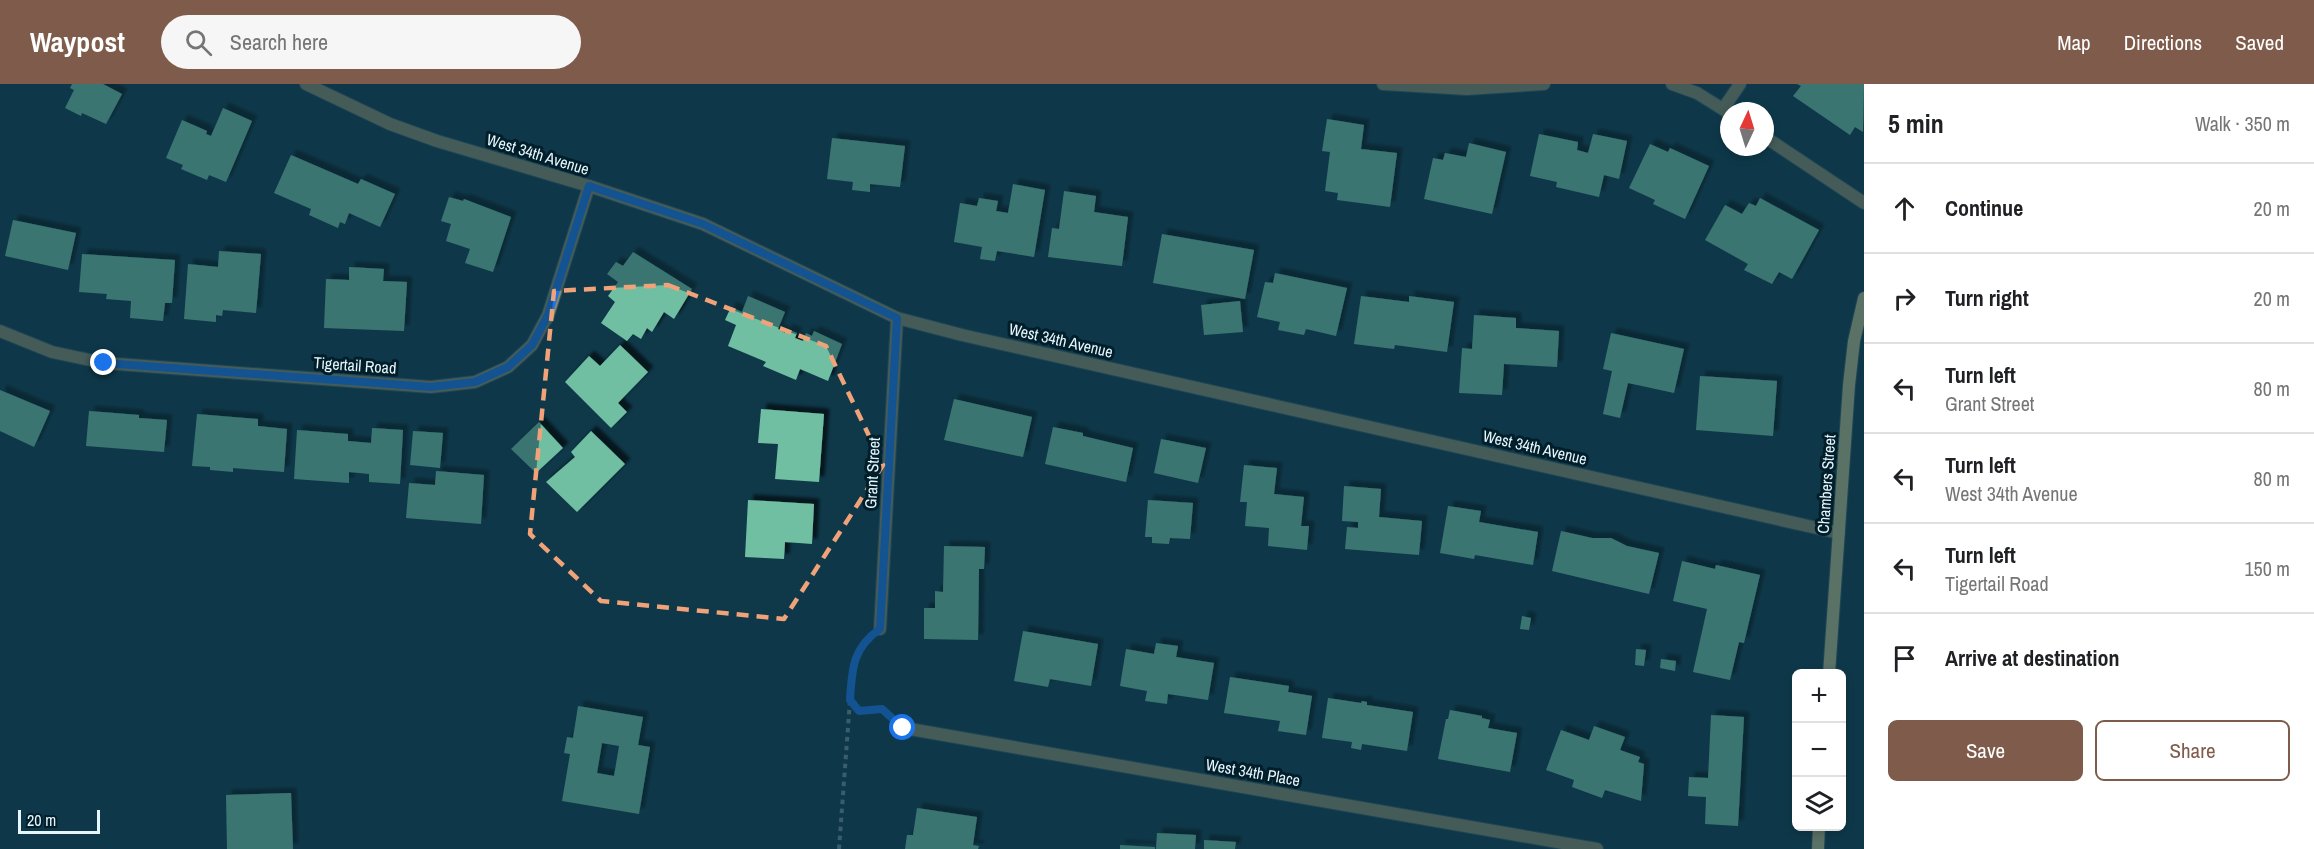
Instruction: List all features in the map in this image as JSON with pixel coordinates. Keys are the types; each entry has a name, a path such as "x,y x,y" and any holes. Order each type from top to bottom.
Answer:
{"street":[{"name":"West 34th Avenue","path":"306,84 390,124 428,138 589,186 703,224 897,318 1839,533"},
{"path":"1383,84 1467,89 1544,84"},
{"path":"1672,84 1698,93 1720,107"},
{"path":"1731,102 1740,84"},
{"path":"1774,142 1864,203"},
{"name":"Tigertail Road","path":"0,331 52,351 104,363 431,387 475,382 508,367 532,345 548,315 589,186"},
{"name":"Chambers Street","path":"1830,669 1849,385 1854,341 1864,298"},
{"name":"Grant Street","path":"880,629 897,318"},
{"name":"West 34th Place","path":"903,728 1597,849"},
{"path":"1818,849 1819,831"}],"path":[{"path":"839,849 855,660 867,638 880,629"},
{"path":"850,700 859,711 882,709 903,728"}],"highlighted area":[{"path":"668,285 826,346 883,465 784,619 601,601 530,534 554,291"}],"building":[{"path":"72,84 103,84 122,94 106,124 65,108 74,90 70,88"},
{"path":"1797,84 1864,84 1863,132 1855,127 1850,135 1793,96 1801,86"},
{"path":"223,108 252,121 226,182 209,175 207,180 181,169 183,165 166,158 182,120 207,131 206,134 211,136"},
{"path":"1327,119 1364,125 1361,149 1397,153 1390,207 1337,200 1338,193 1325,191 1330,152 1322,151"},
{"path":"1539,134 1578,142 1577,150 1588,153 1593,134 1627,141 1619,179 1604,175 1599,197 1556,187 1557,182 1530,176"},
{"path":"832,138 905,146 900,187 870,184 870,192 852,190 853,182 827,179"},
{"path":"1469,143 1506,152 1492,214 1424,199 1433,158 1443,160 1445,153 1466,157"},
{"path":"1650,144 1668,152 1670,148 1709,166 1685,219 1653,204 1655,200 1629,188"},
{"path":"291,155 358,184 361,179 395,194 380,227 349,213 345,224 340,222 338,228 309,215 311,209 274,193"},
{"path":"1013,184 1045,190 1034,257 997,251 995,261 980,259 982,247 954,242 960,203 977,206 979,198 998,201 996,211 1008,213"},
{"path":"1064,191 1096,196 1094,212 1128,217 1122,266 1048,257 1052,228 1059,229"},
{"path":"449,197 463,201 464,199 511,217 493,272 465,263 470,249 446,241 451,224 441,221"},
{"path":"1760,198 1819,230 1792,279 1779,272 1772,284 1744,270 1748,264 1705,240 1725,205 1742,214 1749,203 1756,206"},
{"path":"13,220 76,233 68,270 5,256"},
{"path":"1162,234 1254,250 1245,299 1153,283"},
{"path":"219,251 261,254 256,313 223,310 222,316 216,315 216,322 184,319 188,264 218,267"},
{"path":"633,252 692,289 674,319 664,312 652,332 647,328 641,339 633,334 627,341 601,323 615,302 608,296 618,282 607,274 616,262 623,266"},
{"path":"82,254 175,260 172,303 165,303 163,321 130,318 131,301 106,299 107,294 79,292"},
{"path":"349,267 384,269 383,281 407,282 404,331 324,328 326,279 349,280"},
{"path":"1275,273 1347,288 1336,336 1306,329 1304,335 1278,330 1280,322 1257,317 1265,282 1273,283"},
{"path":"748,296 785,312 778,329 785,333 787,329 797,333 795,338 803,341 806,333 812,336 814,331 842,344 828,381 800,369 796,380 763,366 766,362 728,346 736,325 725,320 731,307 742,312"},
{"path":"1361,296 1409,302 1409,296 1454,302 1447,352 1395,345 1394,349 1354,344"},
{"path":"1240,301 1243,332 1204,335 1201,305"},
{"path":"1474,315 1516,318 1516,328 1559,331 1557,367 1504,364 1502,395 1459,393 1462,348 1472,349"},
{"path":"1611,333 1684,349 1674,393 1628,383 1620,418 1603,414 1612,371 1603,369"},
{"path":"620,345 648,372 618,403 627,412 611,428 565,382 589,356 600,366"},
{"path":"1700,376 1777,381 1773,436 1696,430"},
{"path":"0,390 50,411 34,447 0,431"},
{"path":"954,399 1032,417 1023,457 944,440"},
{"path":"761,409 824,414 819,482 775,479 778,444 758,443"},
{"path":"89,411 167,420 164,452 86,446"},
{"path":"197,414 258,419 258,426 287,429 284,472 233,468 233,472 192,466"},
{"path":"539,422 563,448 536,473 511,449"},
{"path":"1053,427 1083,433 1083,436 1133,448 1126,482 1045,464"},
{"path":"372,428 403,430 400,484 369,482 369,474 349,472 349,483 294,479 297,430 348,434 348,441 371,443"},
{"path":"413,431 443,433 440,468 410,465"},
{"path":"591,431 625,464 577,512 546,482 575,457 571,452"},
{"path":"1161,439 1206,448 1198,483 1154,473"},
{"path":"1244,465 1277,468 1274,494 1304,497 1301,526 1309,526 1307,550 1268,546 1269,528 1245,526 1247,502 1240,502"},
{"path":"436,471 484,475 481,524 406,518 409,483 435,485"},
{"path":"1344,486 1381,489 1379,517 1422,521 1419,555 1345,549 1347,527 1358,528 1358,522 1342,521"},
{"path":"748,500 814,504 812,544 785,542 784,559 745,557"},
{"path":"1148,500 1193,503 1190,539 1170,538 1169,544 1152,543 1152,537 1145,537"},
{"path":"1448,506 1481,511 1479,522 1538,532 1533,565 1475,555 1474,559 1440,553"},
{"path":"1561,531 1592,538 1611,538 1627,546 1659,553 1649,594 1552,571"},
{"path":"944,546 985,547 984,569 979,569 978,640 924,639 924,608 935,608 935,591 943,592"},
{"path":"1682,561 1715,569 1716,565 1760,575 1744,643 1739,642 1730,680 1693,672 1707,609 1673,601"},
{"path":"1522,616 1531,618 1529,630 1520,629"},
{"path":"1023,631 1098,644 1091,686 1050,679 1048,687 1014,681"},
{"path":"1156,643 1178,646 1176,657 1214,663 1208,700 1168,694 1167,704 1145,701 1147,691 1120,686 1126,649 1154,654"},
{"path":"1636,649 1646,650 1644,666 1635,665"},
{"path":"1661,659 1676,661 1675,671 1660,668"},
{"path":"1230,677 1289,686 1288,692 1312,696 1306,735 1278,731 1280,721 1224,713"},
{"path":"1328,698 1361,703 1362,701 1367,702 1367,705 1413,712 1407,751 1362,744 1361,750 1351,748 1352,742 1322,738"},
{"path":"578,706 643,717 638,745 650,747 639,814 562,801 570,754 564,753 567,737 573,738","holes":["602,743 619,746 614,776 597,773"]},
{"path":"1450,710 1482,716 1490,720 1488,728 1517,733 1510,772 1438,759"},
{"path":"1711,715 1744,717 1738,826 1705,824 1706,797 1688,796 1689,777 1708,778"},
{"path":"1594,726 1625,737 1620,750 1640,757 1638,762 1644,764 1641,801 1605,790 1602,798 1572,787 1574,780 1546,770 1561,730 1589,740"},
{"path":"291,793 293,849 227,849 226,795"},
{"path":"917,808 977,817 973,845 979,846 978,849 905,849 907,835 913,835"},
{"path":"1157,833 1196,835 1195,849 1156,849"},
{"path":"1204,840 1236,842 1235,849 1204,849"},
{"path":"1120,845 1155,847 1155,849 1120,849"}],"route":[{"path":"104,363 431,387 475,382 508,367 532,345 548,315 589,186 715,229 897,318 880,629 867,638 855,660 850,700 853,707 859,711 882,709 903,728"}]}
